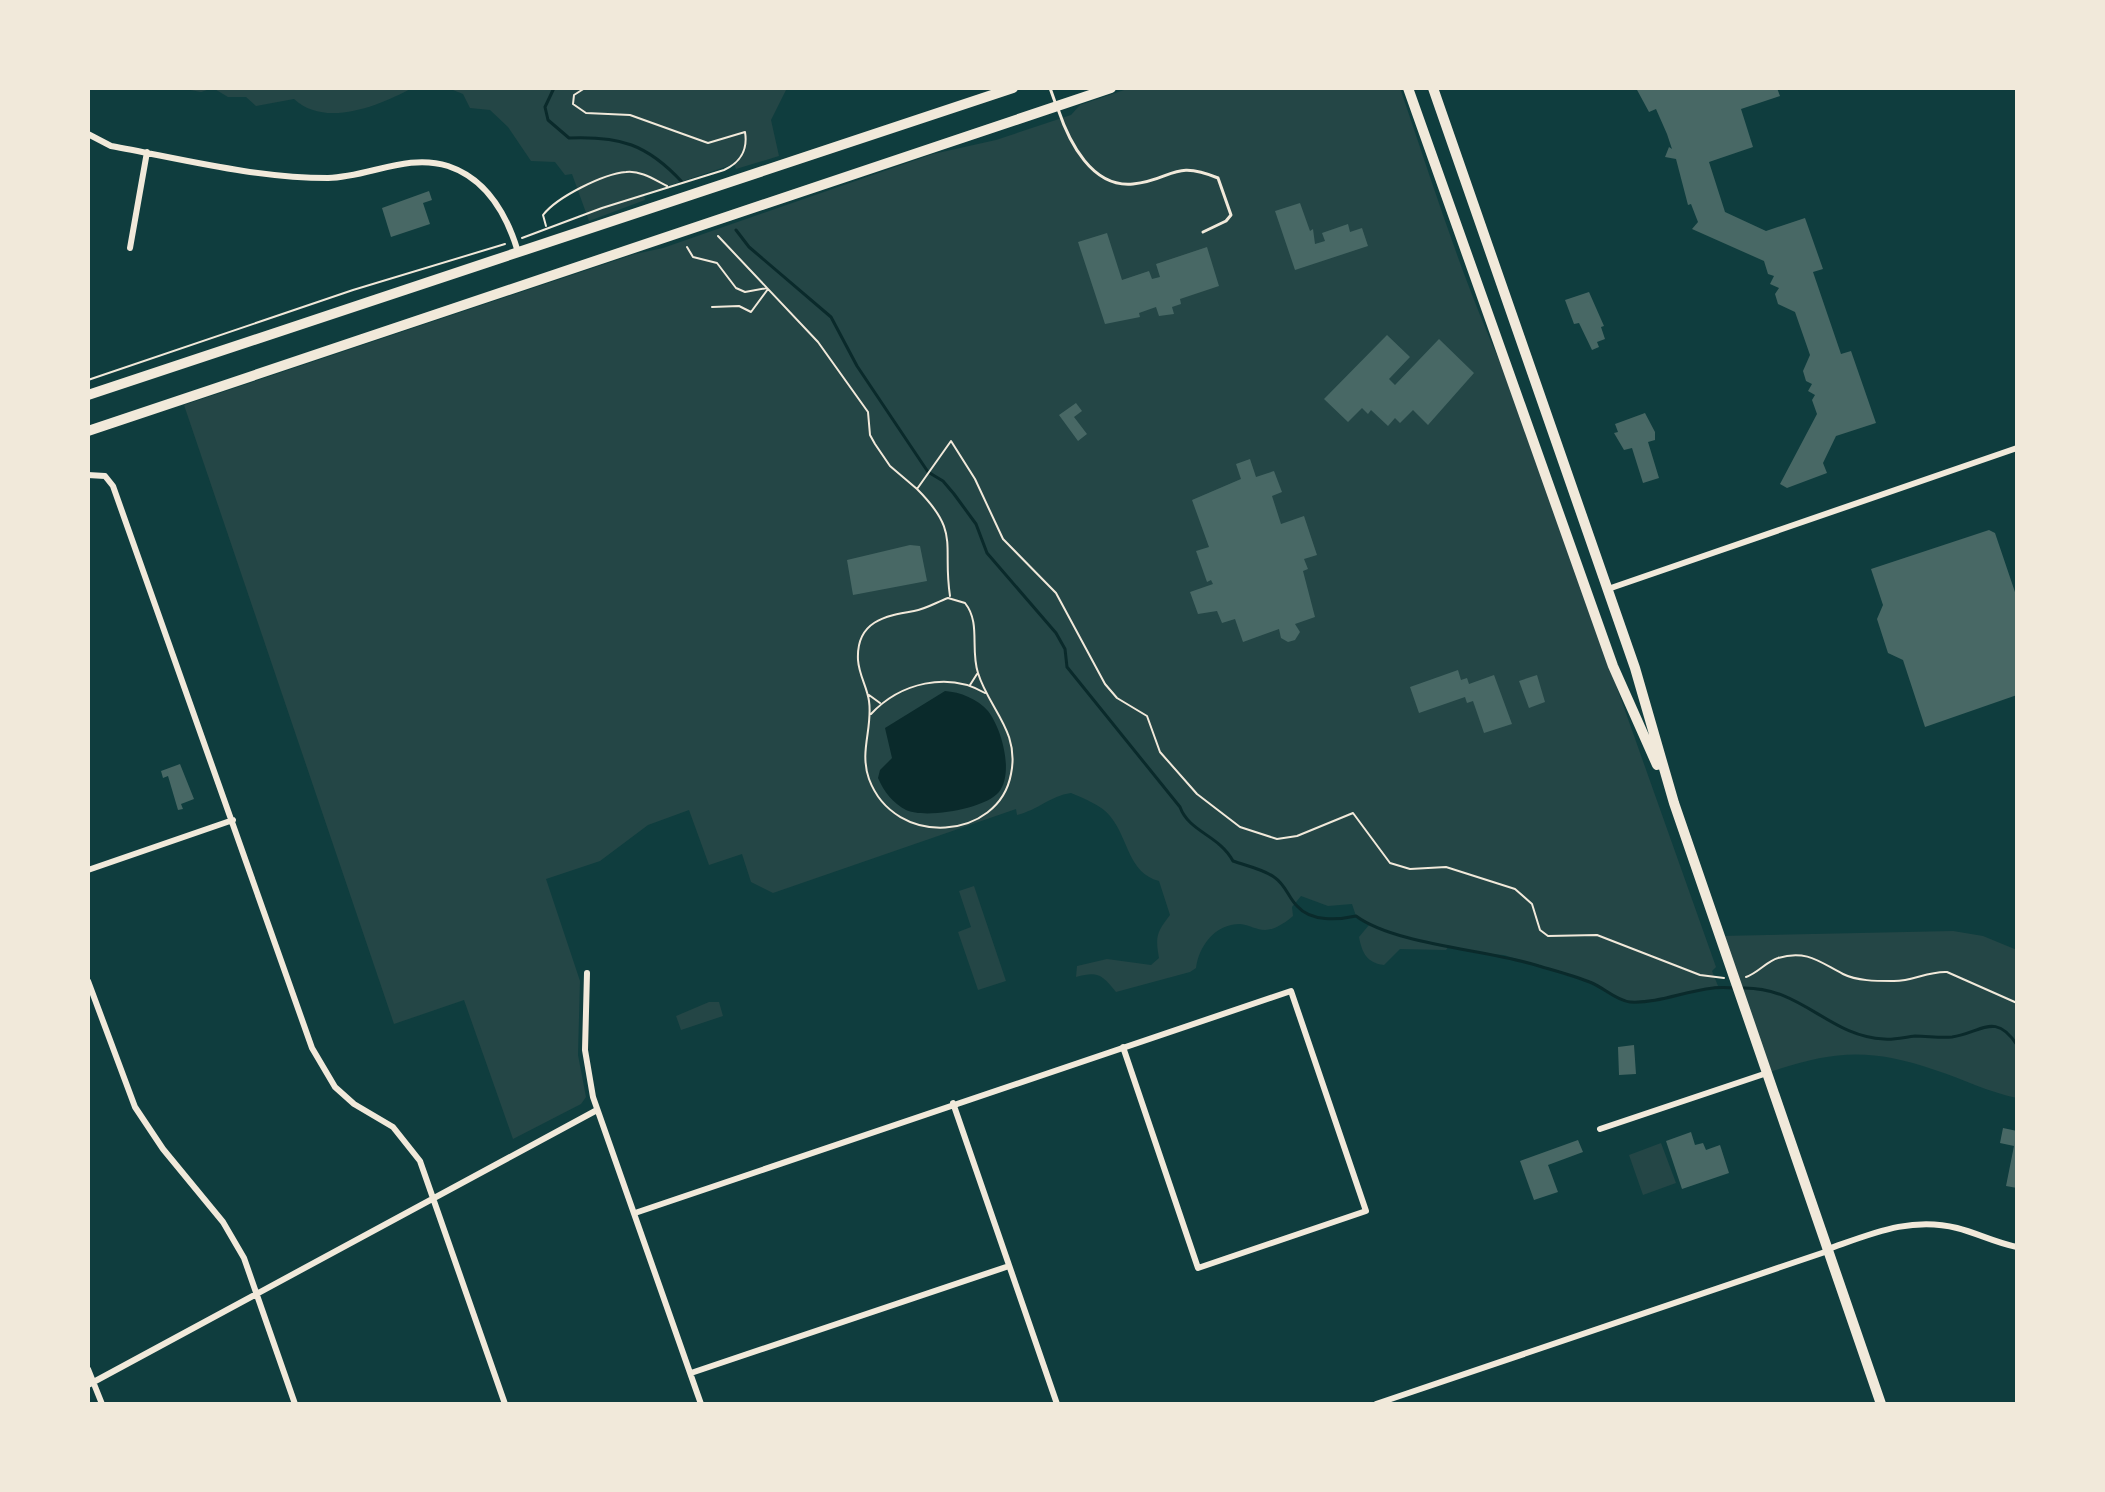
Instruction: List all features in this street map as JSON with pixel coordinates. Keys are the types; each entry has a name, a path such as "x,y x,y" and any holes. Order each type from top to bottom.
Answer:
{"main road":[{"path":"88,395 1013,88"},
{"path":"88,431 1111,88"},
{"path":"1408,88 1613,666 1674,803"},
{"path":"1433,88 1608,589 1674,803 1881,1404"}],"street":[{"path":"88,134 111,146 290,176 356,175 405,162 449,167 467,175 503,211 518,252"},
{"path":"130,248 147,152"},
{"path":"1608,589 2017,448"},
{"path":"88,475 105,476 113,486 320,1066 354,1104 393,1127 420,1161 505,1404"},
{"path":"88,870 233,820"},
{"path":"587,973 585,1050 597,1110 701,1404"},
{"path":"88,981 135,1107 163,1149 223,1222 244,1258 295,1404"},
{"path":"635,1213 953,1103 1291,991 1366,1211 1198,1268 1123,1047"},
{"path":"1600,1129 1767,1073"},
{"path":"953,1103 1057,1404"},
{"path":"91,1383 597,1110"},
{"path":"1376,1404 1881,1230 1925,1223 1961,1229 2017,1247"},
{"path":"691,1373 1009,1266"},
{"path":"88,1369 91,1383 102,1404"}],"lane":[{"path":"1050,88 1072,145 1081,158 1117,183 1137,184 1189,168 1218,178 1231,215 1226,221 1203,232"}],"path":[{"path":"524,237 724,170 733,166 744,152 745,132 708,143 630,115 586,113 573,104 574,95 585,88"},
{"path":"547,227 543,215 549,207 567,194 598,182 631,172 667,186"},
{"path":"718,236 813,335 868,412 870,435 890,466 938,512 947,530 950,598"},
{"path":"88,380 353,290 505,244"},
{"path":"687,247 693,257 717,263 736,288 745,292 769,288"},
{"path":"712,307 739,306 751,312 769,288"},
{"path":"917,489 951,441 975,479 1003,539 1056,593 1105,684 1117,698 1144,713 1163,756 1197,794 1240,827 1262,836 1291,838 1353,813 1390,863 1410,869 1446,867 1515,889 1532,904 1540,930 1548,936 1597,935 1700,975 1756,973 1777,958 1803,957 1824,960 1843,974 1858,979 1903,982 1935,971 1947,972 2017,1003"},
{"path":"950,598 965,603 972,613 978,673 1008,733 1012,774 1005,791 974,819 951,827 929,828 910,824 880,801 865,765 864,744 870,714 858,659 867,629 886,615 916,610 950,598"},
{"path":"969,685 978,673"},
{"path":"870,714 906,690 927,683 949,681 969,685 988,694"},
{"path":"867,693 881,704"}],"shaded area":[{"path":"180,88 213,88 201,92"},
{"path":"213,88 412,88 368,107 336,113 307,108 294,99 256,106 246,97 228,97"},
{"path":"448,88 787,88 771,120 779,156 736,169 734,164 644,194 645,200 589,221 572,174 565,175 555,162 531,161 508,127 490,110 470,108 463,94"},
{"path":"1130,88 1400,88 1449,233 1506,375 1716,967 1712,971 1718,986 1654,1000 1627,1002 1594,984 1504,955 1475,953 1449,946 1446,950 1400,949 1384,965 1378,964 1364,952 1359,937 1369,925 1356,916 1352,904 1328,906 1301,896 1292,907 1293,916 1273,929 1240,924 1223,928 1205,944 1196,968 1190,972 1116,992 1099,976 1089,974 1076,977 1077,966 1107,959 1151,965 1159,958 1158,935 1170,915 1159,881 1141,871 1110,816 1097,805 1076,795 1064,795 1017,815 1016,809 773,893 751,882 742,854 709,865 689,810 648,825 600,861 546,879 580,981 578,1055 586,1097 581,1104 513,1139 464,1000 394,1024 184,405 635,254 663,248 933,154 996,140 1071,115 1080,105"},
{"path":"945,691 974,700 988,711 1002,740 1006,774 999,792 981,803 954,811 915,813 889,797 878,778 880,770 892,758 885,728"},
{"path":"974,886 1006,981 978,990 958,932 971,927 959,891"},
{"path":"1953,931 1983,936 2017,950 2017,1098 1911,1063 1870,1055 1831,1056 1767,1073 1720,936"},
{"path":"709,1002 719,1002 723,1016 681,1030 676,1016"},
{"path":"1661,1143 1676,1183 1643,1195 1629,1155"}],"building":[{"path":"1636,88 1777,88 1780,96 1741,109 1753,147 1709,162 1725,212 1766,231 1805,218 1823,269 1813,272 1841,354 1851,351 1876,423 1836,436 1823,463 1827,473 1787,488 1780,484 1817,414 1812,400 1815,395 1808,391 1812,384 1806,381 1803,371 1810,355 1795,312 1778,304 1775,294 1779,288 1770,284 1774,276 1768,274 1764,261 1692,229 1698,222 1691,204 1688,205 1676,159 1665,157 1669,147 1672,149 1667,134 1656,109 1649,112"},
{"path":"429,191 432,200 423,203 430,224 391,237 382,208"},
{"path":"1300,203 1310,231 1313,229 1315,244 1325,241 1322,233 1348,224 1350,232 1362,228 1368,246 1295,270 1275,211"},
{"path":"1107,233 1122,280 1149,271 1152,279 1160,277 1156,264 1207,247 1219,286 1180,299 1181,304 1172,307 1174,314 1159,316 1156,307 1139,313 1140,317 1105,324 1078,242"},
{"path":"1589,292 1604,326 1601,327 1605,339 1597,342 1599,347 1592,350 1579,323 1574,324 1565,300"},
{"path":"1387,335 1410,357 1389,379 1395,385 1439,339 1474,373 1428,425 1413,410 1400,423 1395,418 1388,426 1371,410 1368,414 1362,408 1348,422 1324,399"},
{"path":"1076,403 1082,411 1074,417 1087,434 1078,441 1059,415"},
{"path":"1645,413 1655,432 1655,440 1648,442 1659,478 1643,483 1632,448 1624,450 1614,433 1618,432 1615,424"},
{"path":"1250,459 1256,477 1274,471 1282,492 1272,496 1281,524 1304,516 1317,555 1304,559 1308,569 1303,571 1315,617 1295,624 1300,632 1295,640 1288,642 1281,638 1279,629 1243,642 1235,619 1222,623 1217,611 1198,614 1190,592 1213,584 1211,580 1207,582 1196,551 1209,547 1192,500 1241,479 1236,464"},
{"path":"1989,530 1995,533 2017,598 2017,695 1925,727 1903,660 1888,653 1877,619 1883,605 1871,569"},
{"path":"910,545 920,546 927,581 853,595 847,560"},
{"path":"1458,670 1461,680 1467,678 1469,684 1494,675 1512,724 1484,733 1473,701 1467,703 1465,697 1419,713 1410,687"},
{"path":"1537,675 1545,702 1529,708 1519,681"},
{"path":"180,764 194,799 181,804 183,809 178,810 168,776 163,778 161,771"},
{"path":"1634,1045 1636,1074 1619,1075 1618,1047"},
{"path":"2003,1128 2017,1131 2017,1188 2006,1186 2014,1146 2000,1143"},
{"path":"1691,1132 1695,1145 1703,1143 1706,1150 1720,1145 1729,1173 1682,1189 1666,1141"},
{"path":"1578,1140 1583,1152 1548,1165 1558,1192 1534,1200 1520,1161"}],"waterway":[{"path":"554,88 545,107 548,120 569,138 603,139 632,145 657,159 682,182"},
{"path":"736,230 749,247 831,317 857,366 928,472 943,481 954,494 976,524 987,553 1056,633 1065,649 1067,667 1184,815 1220,845 1233,861 1274,877 1297,906 1310,915 1333,919 1356,916 1394,934 1519,960 1592,983 1625,1001 1643,1002 1707,989 1733,988"},
{"path":"1741,988 1781,995 1847,1030 1865,1036 1888,1039 1952,1037 1994,1026 2002,1029 2017,1045"}]}
